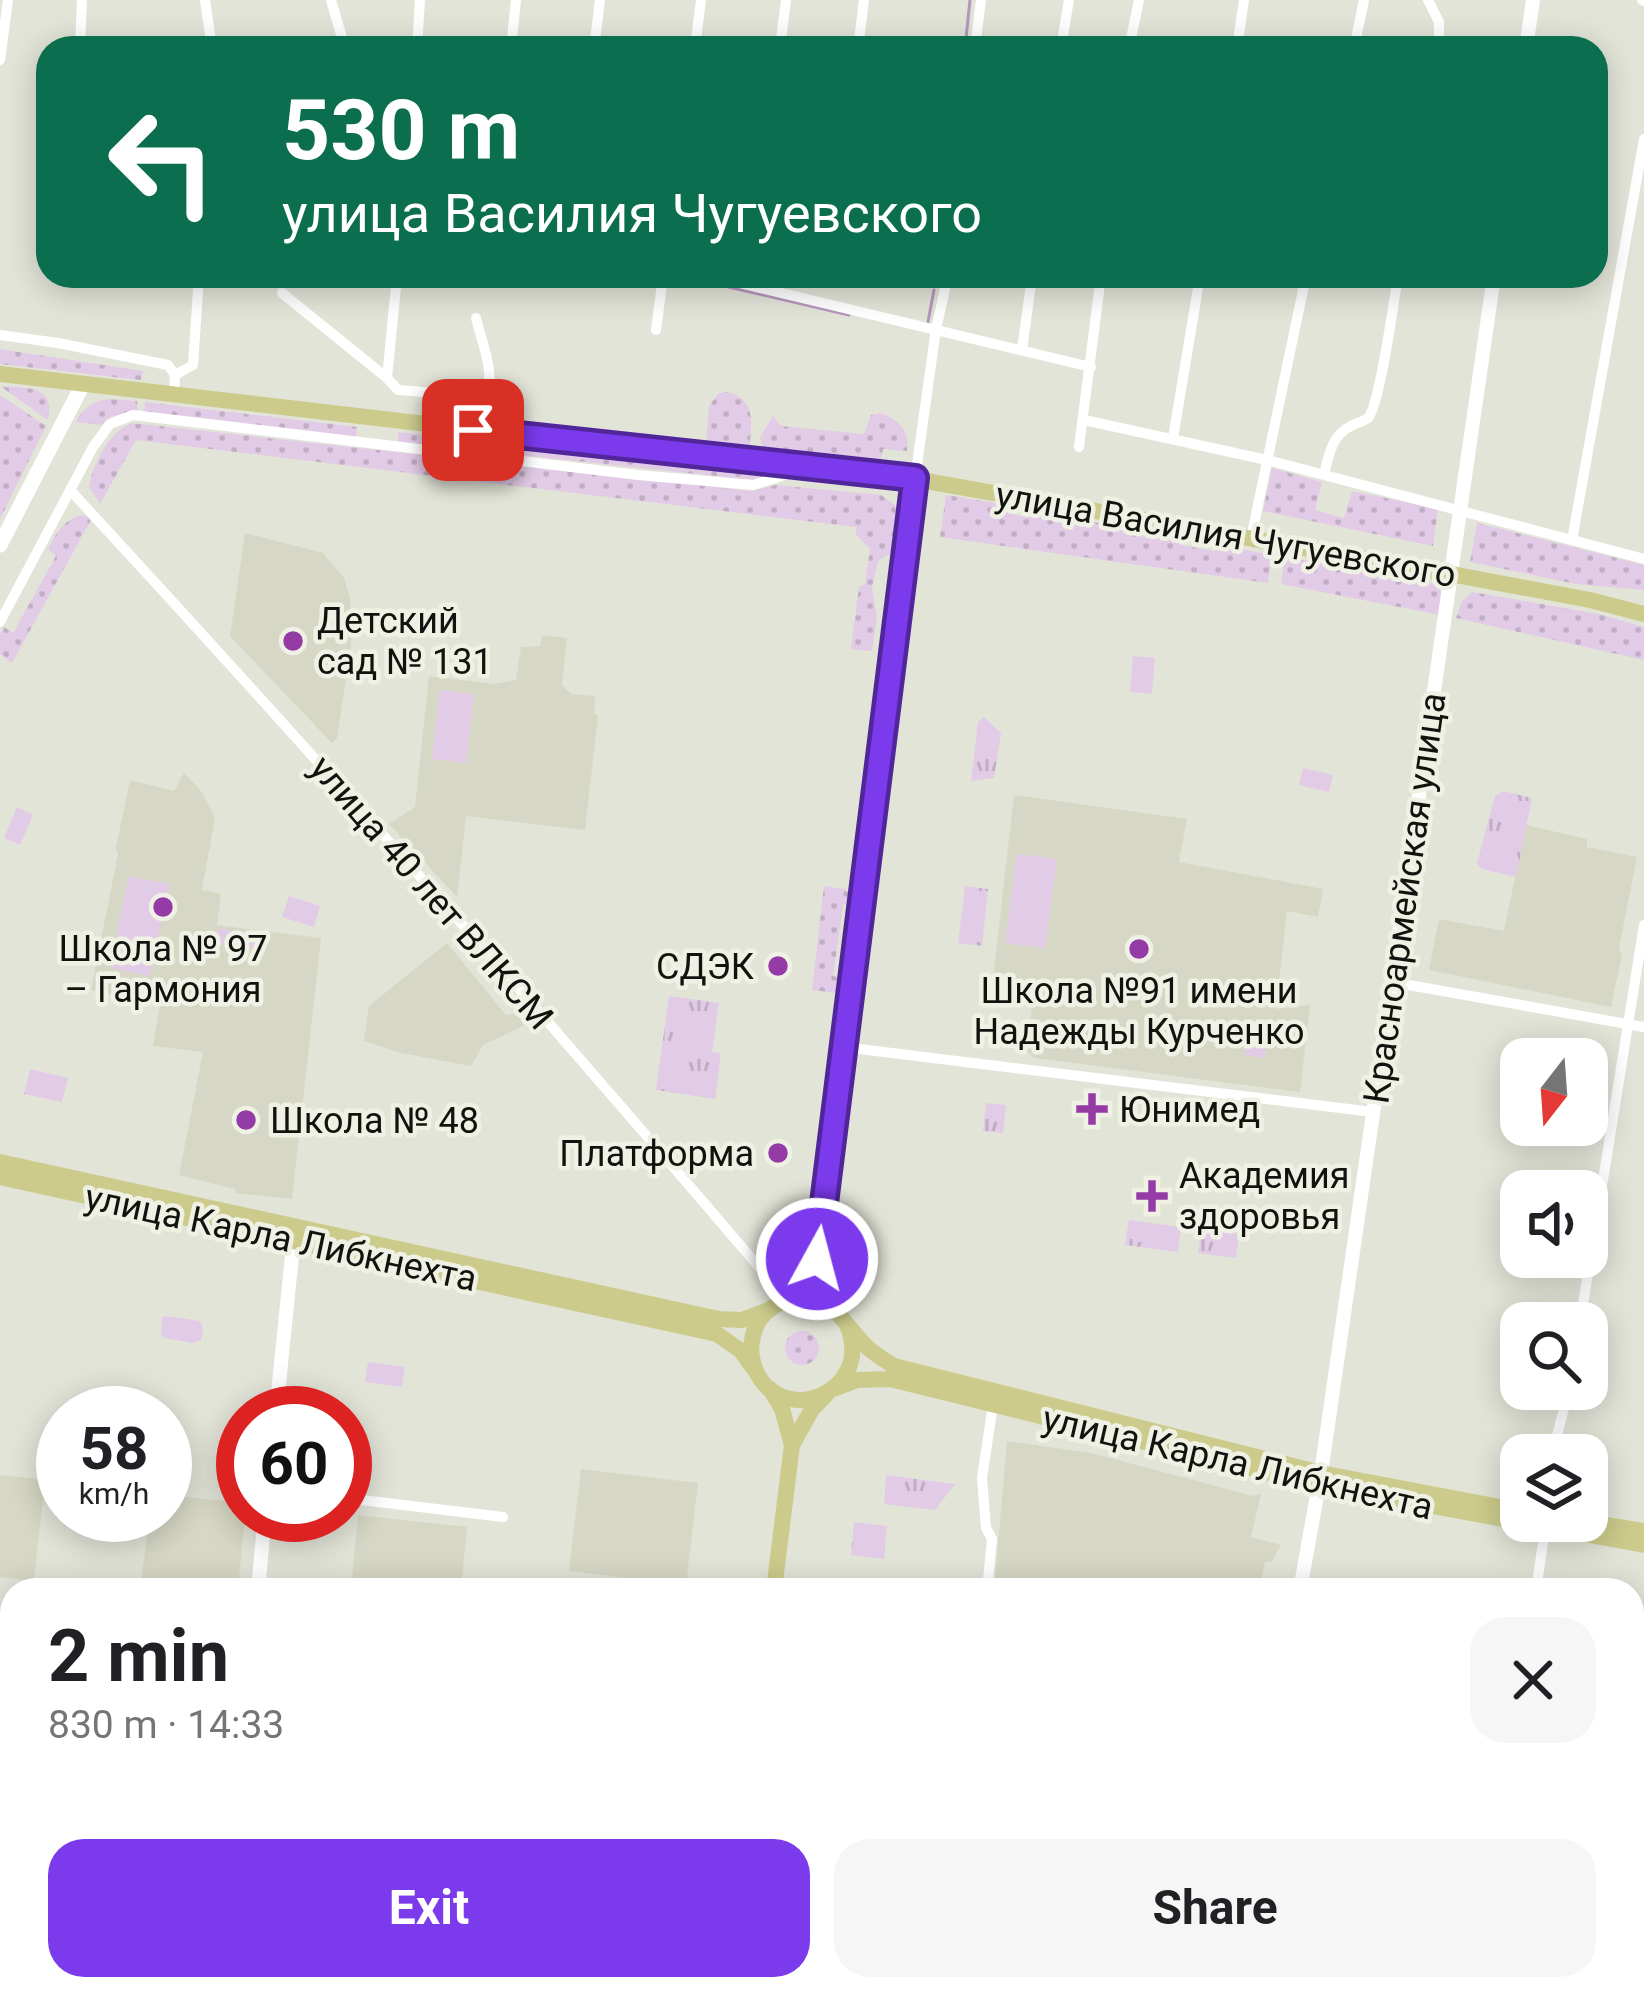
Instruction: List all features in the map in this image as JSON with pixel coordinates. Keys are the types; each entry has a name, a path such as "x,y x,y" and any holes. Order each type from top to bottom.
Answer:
{"main road":[{"name":"улица Василия Чугуевского","path":"0,374 915,478 1451,574 1644,614"},
{"path":"0,545 83,384"},
{"path":"775,1578 792,1444 812,1409 851,1364 848,1324 820,1279 817,1259 915,478"},
{"name":"улица Карла Либкнехта","path":"0,1162 717,1334 741,1351 757,1373"},
{"name":"улица Карла Либкнехта","path":"0,1177 719,1319 742,1320 770,1310"},
{"path":"792,1444 782,1409 757,1373 751,1354 753,1334 770,1310 804,1281 817,1259"},
{"path":"787,1300 812,1298 835,1309"},
{"name":"улица Карла Либкнехта","path":"848,1324 874,1353 894,1366 986,1396"},
{"name":"улица Карла Либкнехта","path":"831,1391 856,1380 890,1379 986,1396 1500,1519"},
{"path":"770,1389 797,1400 831,1391"},
{"name":"улица Карла Либкнехта","path":"1320,1479 1500,1507"},
{"path":"1608,1526 1644,1532"},
{"name":"улица Карла Либкнехта","path":"1608,1539 1644,1545"}],"street":[{"path":"0,60 8,0"},
{"path":"80,36 82,0"},
{"path":"205,0 210,36"},
{"path":"331,0 342,36"},
{"path":"418,36 420,0"},
{"path":"512,36 516,0"},
{"path":"596,36 600,0"},
{"path":"696,36 701,0"},
{"path":"782,36 786,0"},
{"path":"860,36 864,0"},
{"path":"976,36 981,0"},
{"path":"1063,36 1069,0"},
{"path":"1132,36 1139,0"},
{"path":"1239,36 1244,0"},
{"path":"1356,36 1364,0"},
{"path":"1429,0 1439,22 1439,36"},
{"path":"1528,36 1533,0"},
{"path":"1572,540 1644,139"},
{"path":"176,375 193,365 198,288"},
{"path":"387,378 396,288"},
{"path":"656,330 661,288"},
{"path":"761,288 1091,367"},
{"path":"915,478 945,288"},
{"path":"1022,350 1030,288"},
{"path":"1079,447 1100,288"},
{"path":"1173,438 1198,288"},
{"path":"1251,538 1304,288"},
{"path":"1324,474 1332,443 1346,427 1371,413 1395,288"},
{"name":"Красноармейская улица","path":"1302,1578 1492,288"},
{"path":"282,293 398,390 485,397 490,377 476,318"},
{"path":"0,335 167,364 176,375 174,394"},
{"name":"улица Василия Чугуевского","path":"70,490 110,424 133,415 753,485 806,468"},
{"path":"1084,420 1268,460 1644,559"},
{"path":"0,622 70,490"},
{"name":"улица 40 лет ВЛКСМ","path":"70,490 357,804 787,1300"},
{"path":"1583,1302 1644,925"},
{"path":"1392,982 1644,1027"},
{"path":"843,1047 1373,1112"},
{"path":"279,1386 295,1232"},
{"path":"986,1396 982,1478 986,1528 992,1539 988,1578"},
{"path":"372,1501 502,1517"},
{"path":"259,1578 262,1542"},
{"path":"1537,1578 1543,1542"}],"shaded area":[{"name":"Детский сад № 131","path":"245,533 323,553 344,578 350,598 351,646 337,738 332,743 230,636"},
{"path":"542,635 567,638 562,685 571,694 595,696 594,714 598,715 585,830 466,816 457,897 389,824 415,807 429,676 494,684 516,680 521,647 540,646"},
{"name":"Школа № 97 – Гармония","path":"184,773 215,817 202,890 221,894 217,925 321,938 292,1199 236,1193 179,1175 203,1052 153,1046 160,1005 91,990 130,780 174,791"},
{"name":"Школа №91 имени Надежды Курченко","path":"1014,795 1187,819 1179,862 1323,889 1318,917 1287,911 1276,1009 1310,1005 1300,1092 1035,1058 1027,1052 1034,986 993,980"},
{"path":"1526,825 1587,839 1587,847 1637,857 1611,1007 1429,970 1439,919 1504,931"},
{"path":"447,943 506,1015 516,1014 525,1025 483,1045 471,1066 364,1041 369,1006"},
{"path":"1007,1441 1091,1453 1253,1496 1261,1494 1251,1537 1281,1545 1272,1562 1265,1562 1262,1578 995,1578"},
{"path":"581,1469 698,1483 687,1578 569,1571"},
{"path":"0,1475 36,1479 34,1578 0,1577"},
{"path":"192,1498 216,1500 216,1542 242,1542 239,1578 142,1578 146,1542 192,1542"},
{"path":"372,1517 467,1527 462,1578 352,1578 355,1542 372,1542"}],"green space":[{"path":"0,349 143,371 141,380 0,364"},
{"path":"0,386 43,394 50,409 48,420"},
{"path":"728,392 748,407 750,447 706,444 709,406 719,393"},
{"path":"0,395 46,426 0,519"},
{"path":"109,399 137,401 138,412 112,416 101,425 76,422 90,406"},
{"path":"145,402 357,427 356,439 144,414"},
{"path":"881,413 902,427 907,451 883,449 881,459 762,448 760,437 773,416 781,426 864,434 871,415"},
{"path":"132,423 751,491 776,485 881,495 895,505 897,520 893,555 878,561 872,588 877,617 872,651 851,649 859,587 865,584 870,549 856,534 856,527 136,440 100,504 89,487 94,468 109,441"},
{"path":"398,432 775,474 753,480 398,442"},
{"path":"1272,468 1322,482 1315,510 1344,518 1352,491 1438,509 1433,546 1263,511"},
{"path":"946,495 1008,505 1011,513 1025,517 1046,513 1178,538 1181,545 1214,551 1219,545 1272,555 1268,583 940,537"},
{"path":"81,515 92,518 12,663 0,654 0,635 4,627 13,633 56,556 48,549 57,533"},
{"path":"1477,523 1644,565 1644,590 1576,584 1470,562"},
{"path":"1285,557 1427,581 1440,588 1440,615 1281,584"},
{"path":"1472,592 1599,614 1644,627 1644,660 1456,618 1462,601"},
{"path":"1133,656 1155,658 1152,694 1130,692"},
{"path":"440,690 474,694 466,763 432,759"},
{"path":"984,717 1001,733 994,778 971,781 978,722"},
{"path":"1303,768 1333,775 1329,792 1299,785"},
{"path":"1503,791 1532,798 1516,877 1482,869 1477,863 1495,796"},
{"path":"17,807 33,815 20,845 4,838"},
{"path":"1017,854 1057,859 1045,948 1005,943"},
{"path":"129,876 169,884 150,976 110,968"},
{"path":"824,886 845,889 851,895 851,901 843,905 833,976 841,978 837,993 812,990"},
{"path":"965,886 988,889 982,946 958,943"},
{"path":"289,896 320,906 314,927 282,917"},
{"path":"218,929 263,933 262,949 217,944"},
{"path":"669,996 719,1003 712,1052 721,1054 715,1099 656,1090"},
{"path":"1250,1022 1269,1025 1264,1058 1245,1055"},
{"path":"30,1069 68,1078 62,1102 24,1094"},
{"path":"986,1103 1006,1105 1003,1133 983,1131"},
{"path":"1129,1220 1181,1227 1178,1252 1125,1245"},
{"path":"1201,1230 1239,1234 1236,1258 1198,1253"},
{"path":"165,1316 200,1321 201,1340 164,1338"},
{"path":"802,1331 814,1336 819,1348 814,1360 802,1365 790,1360 785,1348 790,1336"},
{"path":"368,1362 405,1367 402,1387 365,1382"},
{"path":"886,1475 955,1484 935,1510 884,1504"},
{"path":"854,1522 887,1526 884,1559 851,1555"}],"waterway":[{"path":"966,36 970,0"},
{"path":"733,288 849,315"},
{"path":"928,322 934,290"}],"place":[{"name":"Детский сад № 131","path":"293,641"},
{"name":"Школа № 97 – Гармония","path":"163,907"},
{"name":"Школа №91 имени Надежды Курченко","path":"1139,949"},
{"name":"СДЭК","path":"778,966"},
{"name":"Юнимед","path":"1092,1109"},
{"name":"Школа № 48","path":"246,1120"},
{"name":"Платформа","path":"778,1153"},
{"name":"Академия здоровья","path":"1152,1196"}],"route":[{"path":"473,430 915,478 817,1259"}]}
